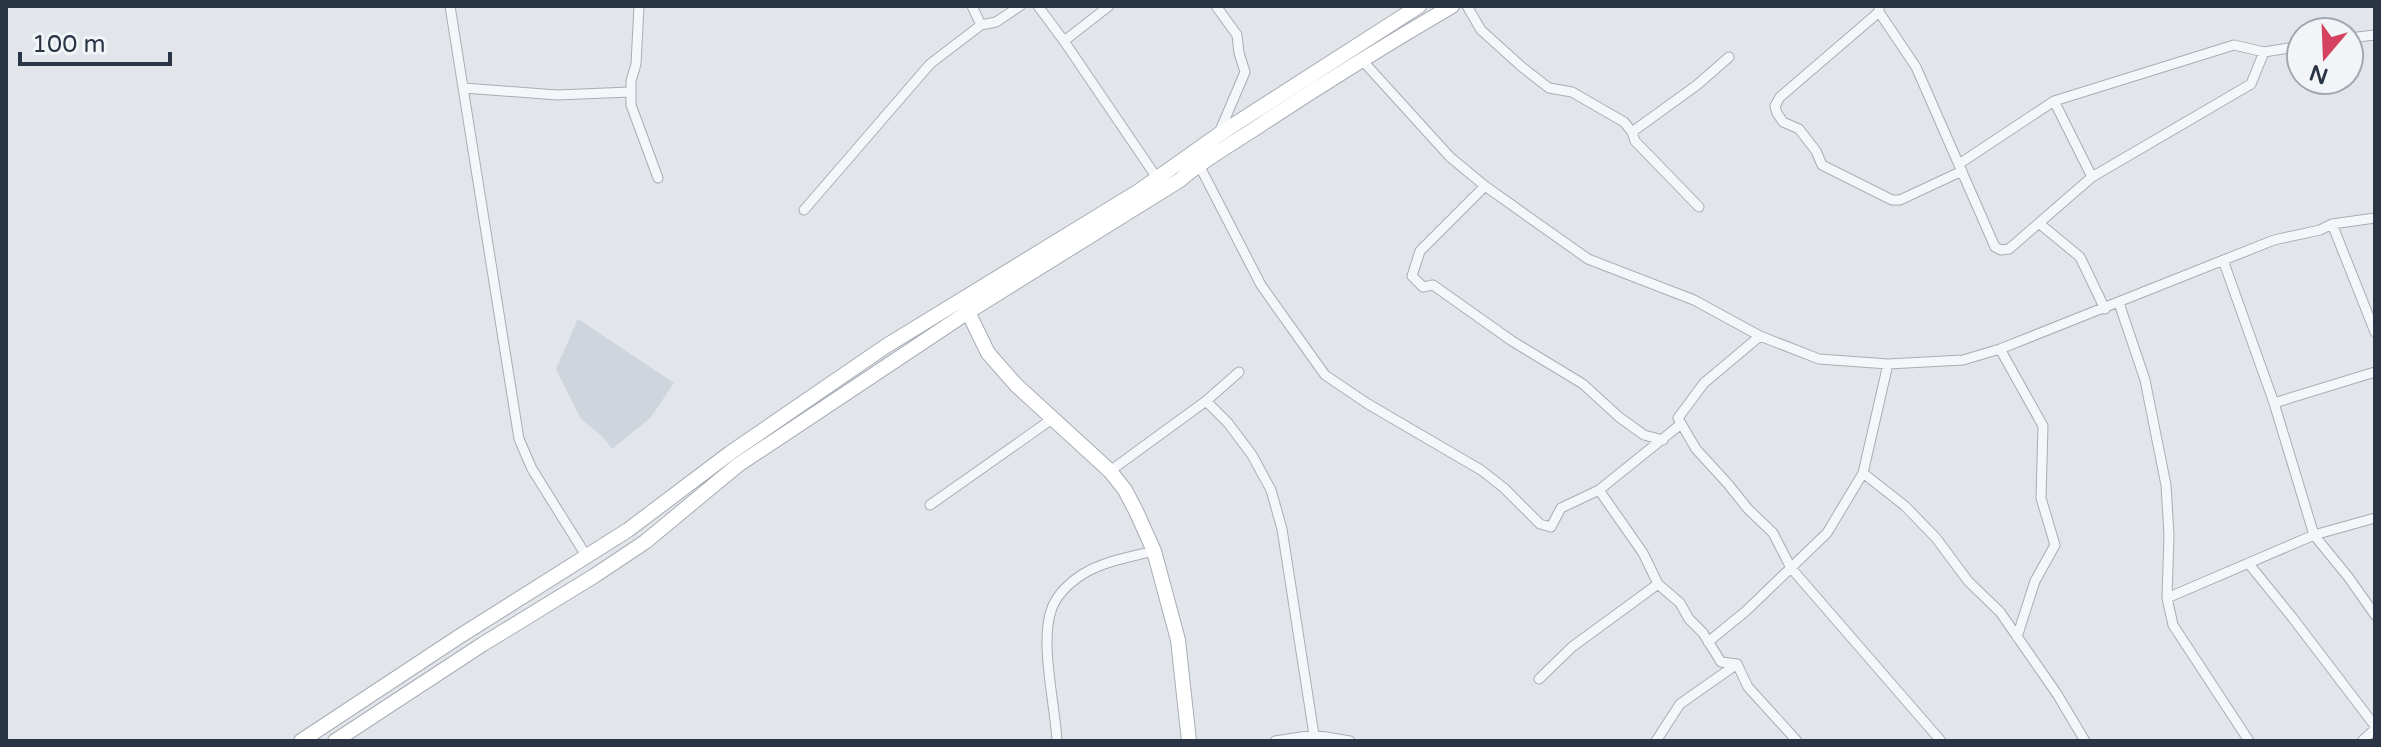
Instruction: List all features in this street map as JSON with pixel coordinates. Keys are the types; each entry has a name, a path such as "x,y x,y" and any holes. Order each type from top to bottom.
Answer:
{"main road":[{"path":"301,741 734,459 968,312 1218,135 1419,6"},
{"path":"335,741 645,542 734,459 886,346 1180,180 1198,163 1361,59 1452,6"},
{"path":"968,312 988,353 1016,385 1110,471 1136,511 1154,551 1178,640 1189,741"}],"street":[{"path":"450,6 519,439 532,469 587,557"},
{"path":"639,6 631,105 658,178"},
{"path":"972,6 981,25"},
{"path":"804,210 930,64 981,25 996,22 1020,6"},
{"path":"1038,6 1157,178"},
{"path":"1064,41 1109,6"},
{"path":"1216,6 1237,35 1245,72 1218,135"},
{"path":"1467,6 1481,30 1549,88 1572,92 1624,122 1635,141 1699,207"},
{"path":"2264,52 2251,84 2092,177 2009,249 2001,250 1995,247 1960,168 1916,67 1879,9 1780,97 1775,106 1783,122 1799,129 1816,151 1822,165 1892,200 1900,200 1960,168 2054,101 2234,45 2264,52 2285,49"},
{"path":"1632,132 1697,85 1729,57"},
{"path":"1361,59 1450,157 1485,186 1588,259 1694,300 1760,336 1819,359 1888,364 1963,360 2105,309 2274,240 2320,230 2332,224 2375,218"},
{"path":"464,88 557,95 630,92"},
{"path":"2054,101 2092,177"},
{"path":"1198,163 1261,285 1325,375 1368,404 1481,470 1540,524 1551,527 1561,508 1599,490 1681,424 1678,418"},
{"path":"1485,186 1420,251 1412,276 1423,287 1433,285 1512,341 1583,384 1644,435 1663,440"},
{"path":"2040,224 2080,257 2105,309"},
{"path":"2332,224 2375,332"},
{"path":"2223,260 2274,403 2314,535 2375,615"},
{"path":"2119,303 2145,380 2166,485 2169,535 2167,598 2173,625 2249,741"},
{"path":"1678,418 1704,383 1760,336"},
{"path":"2000,349 2043,426 2041,498 2055,545 2035,581 2017,637"},
{"path":"1708,642 1746,611 1827,533 1863,473 1888,364"},
{"path":"1110,471 1206,401 1239,372"},
{"path":"2274,403 2375,372"},
{"path":"1206,401 1228,423 1252,455 1271,490 1282,529 1314,735"},
{"path":"1678,418 1696,449 1773,533 1791,568 1941,741"},
{"path":"930,505 1052,419"},
{"path":"1863,473 1905,506 1936,538 1968,581 2000,612 2057,694 2085,741"},
{"path":"1599,490 1643,553 1658,584 1680,603 1721,662 1737,664"},
{"path":"2167,598 2314,535 2375,518"},
{"path":"1057,741 1047,655 1050,612 1061,591 1083,573 1106,563 1154,551"},
{"path":"2249,564 2375,728 2362,741"},
{"path":"1539,679 1572,647 1658,584"},
{"path":"1656,741 1680,704 1737,664"},
{"path":"1737,664 1748,687 1797,741"},
{"path":"1275,741 1314,735 1350,741"}],"shaded area":[{"path":"578,319 674,383 650,418 612,449 581,419 556,369"}]}
